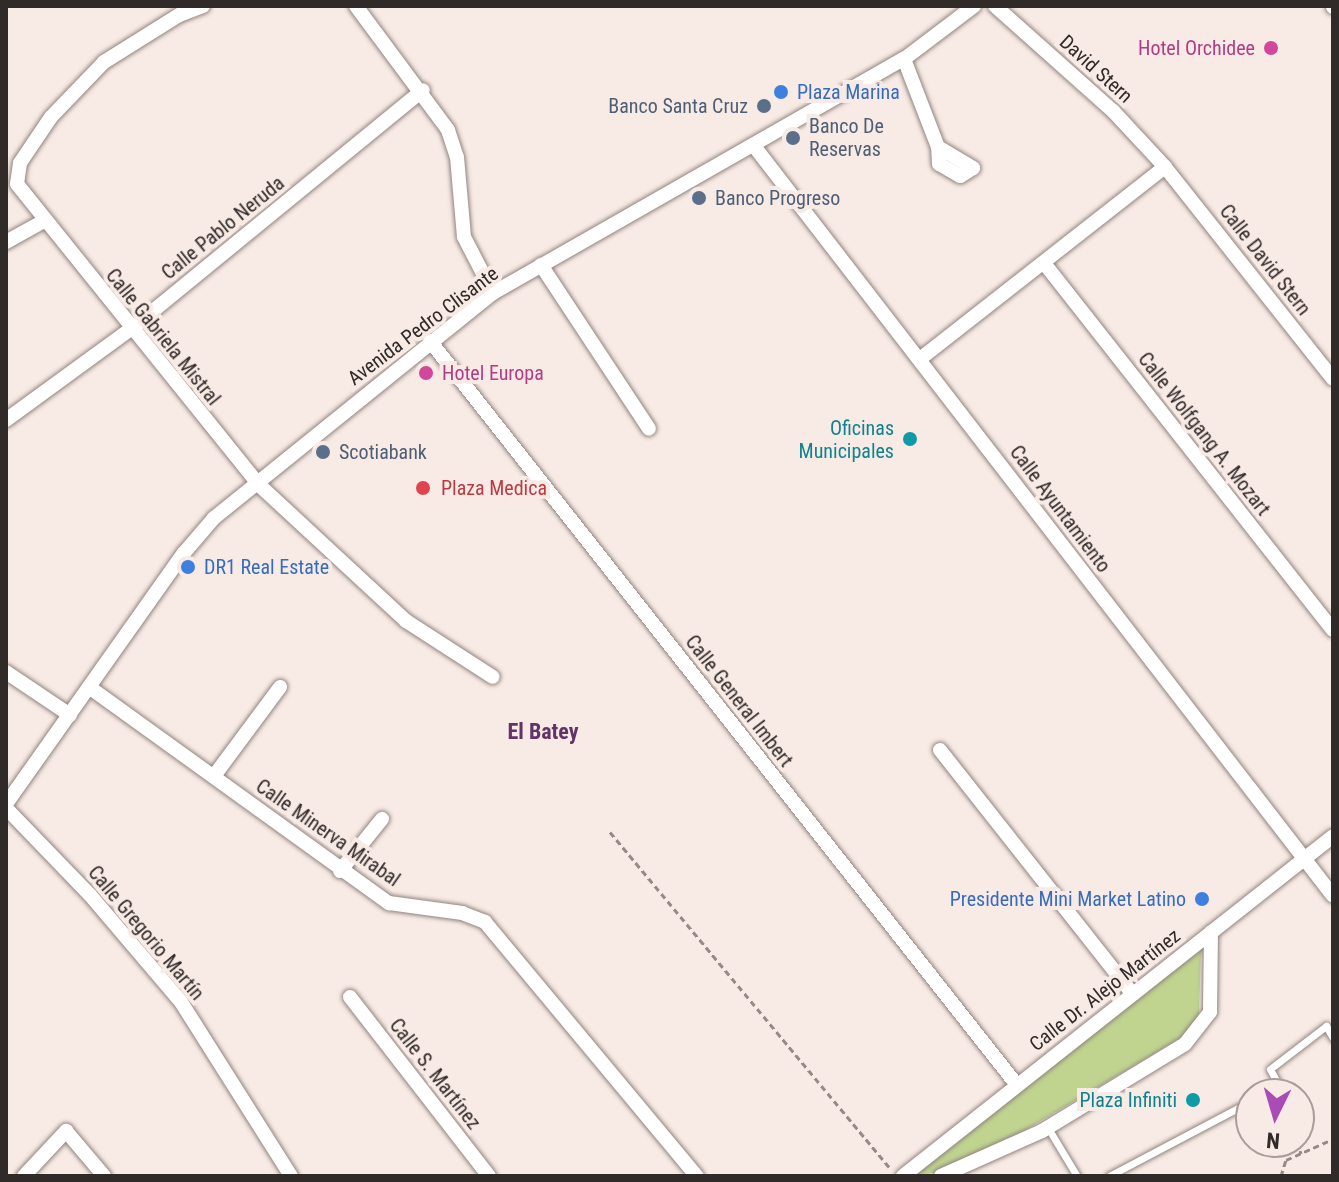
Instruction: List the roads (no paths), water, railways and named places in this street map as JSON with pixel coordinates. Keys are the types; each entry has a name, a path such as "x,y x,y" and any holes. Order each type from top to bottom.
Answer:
{"street":[{"name":"Calle Gabriela Mistral","path":"203,6 179,15 104,62 51,117 20,163 17,184 257,483 406,621 493,677"},
{"path":"356,6 423,90 454,143 464,237 493,293"},
{"name":"Avenida Pedro Clisante","path":"6,806 184,553 257,483 493,293 904,59 974,6"},
{"name":"David Stern","path":"995,6 1113,111 1165,167"},
{"path":"904,59 938,147"},
{"name":"Calle Pablo Neruda","path":"6,420 131,329 423,90"},
{"name":"Calle Ayuntamiento","path":"754,146 1333,896"},
{"path":"920,359 1165,167"},
{"name":"Calle David Stern","path":"1165,167 1333,379"},
{"path":"6,242 44,221"},
{"name":"Calle Wolfgang A. Mozart","path":"1044,263 1333,630"},
{"path":"541,265 649,429"},
{"name":"Calle General Imbert","path":"430,341 1017,1085"},
{"path":"6,672 70,715"},
{"name":"Calle Minerva Mirabal","path":"89,687 340,871 398,906 462,913 485,922 697,1176"},
{"path":"214,776 280,687"},
{"path":"940,750 1133,994"},
{"name":"Calle Gregorio Martín","path":"6,806 90,895 181,1002 291,1176"},
{"path":"340,871 382,819"},
{"name":"Calle Dr. Alejo Martínez","path":"900,1176 1333,836"},
{"path":"941,1176 1048,1128 1185,1044 1204,1024 1212,998 1211,932"},
{"name":"Calle S. Martínez","path":"350,997 489,1176"},
{"path":"24,1176 66,1131 104,1176"}],"lane":[{"path":"1275,1078 1270,1069 1333,1020"},
{"path":"1326,1026 1333,1038"},
{"path":"1109,1176 1235,1109"},
{"path":"1048,1128 1077,1176"}],"place":[{"name":"Hotel Orchidee","path":"1271,48"},
{"name":"Plaza Marina","path":"781,92"},
{"name":"Banco Santa Cruz","path":"764,106"},
{"name":"Banco De Reservas","path":"793,138"},
{"name":"Banco Progreso","path":"699,198"},
{"name":"Hotel Europa","path":"426,373"},
{"name":"Oficinas Municipales","path":"910,439"},
{"name":"Scotiabank","path":"323,452"},
{"name":"Plaza Medica","path":"423,488"},
{"name":"DR1 Real Estate","path":"188,567"},
{"name":"Presidente Mini Market Latino","path":"1202,899"},
{"name":"Plaza Infiniti","path":"1193,1100"}],"district":[{"name":"El Batey","path":"543,732"}]}
